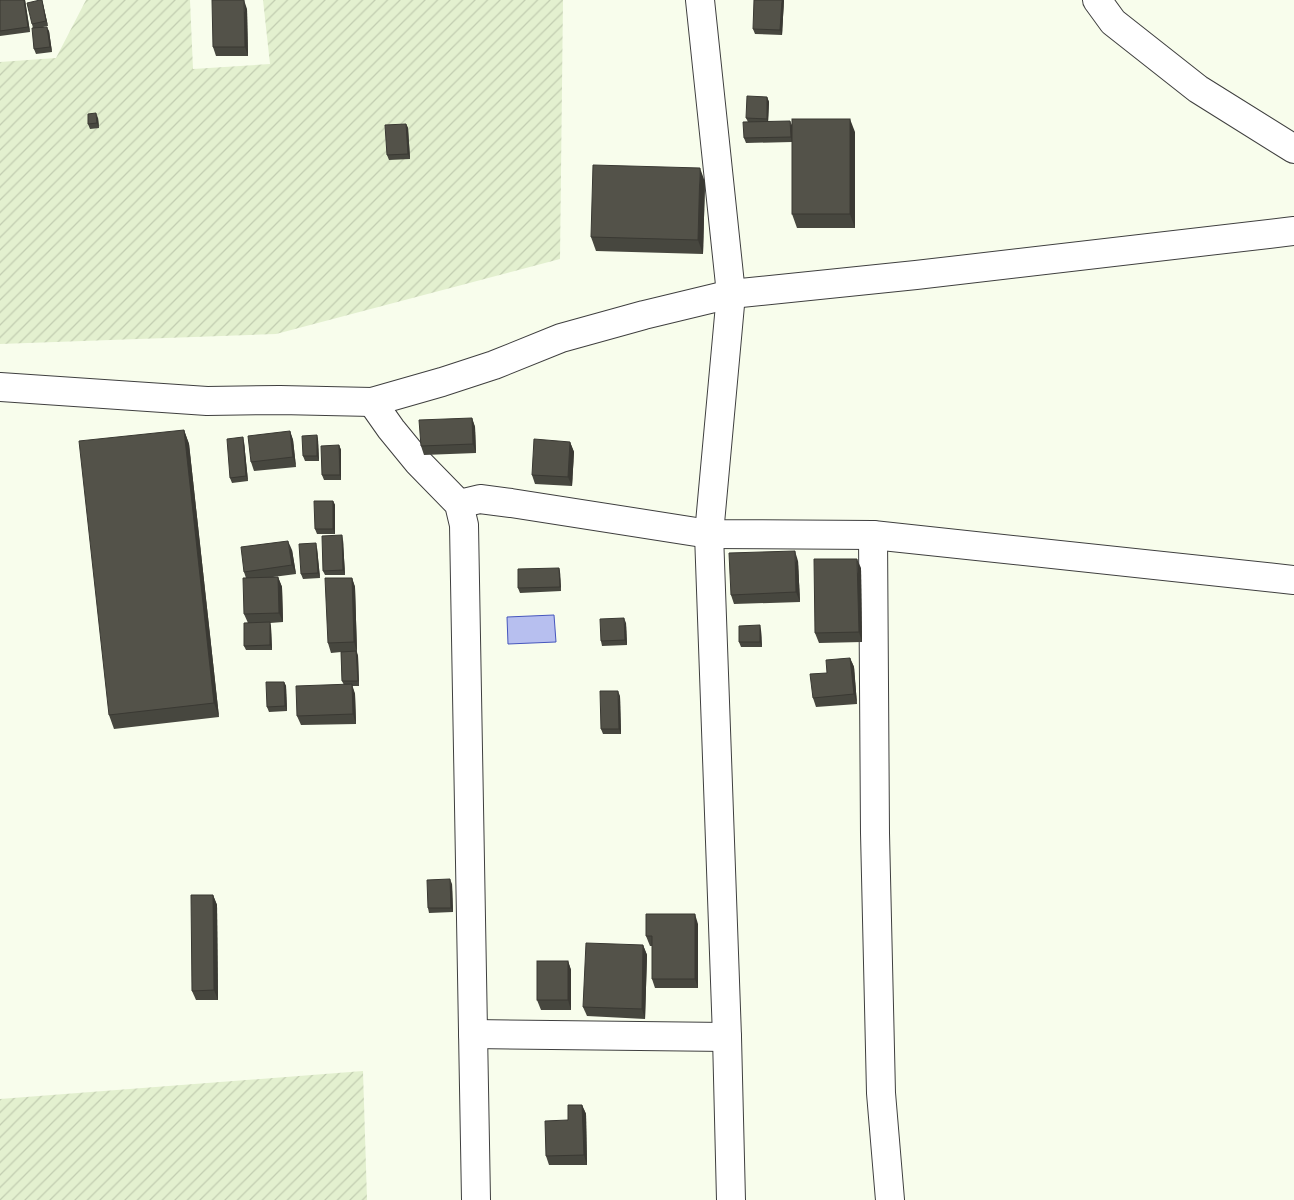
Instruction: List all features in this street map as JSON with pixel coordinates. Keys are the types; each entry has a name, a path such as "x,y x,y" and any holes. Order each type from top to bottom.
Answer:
{"street":[{"path":"700,0 730,294 709,534 731,1200"},
{"path":"1097,0 1113,22 1198,89 1294,149"},
{"path":"0,387 207,401 372,402 451,380 561,338 730,294 916,275 1294,231"},
{"path":"372,402 418,462 459,504 464,525 476,1200"},
{"path":"459,504 480,500 503,502 709,534 873,535 1294,580"},
{"path":"873,535 881,1093 890,1200"},
{"path":"473,1034 727,1037"}],"green space":[{"path":"86,0 190,0 193,69 270,64 263,0 563,0 560,259 276,334 0,344 0,62 56,58"},
{"path":"363,1071 367,1200 0,1200 0,1099"}],"water":[{"path":"554,615 556,642 508,644 507,617"}],"building":[{"path":"0,0 24,0 28,27 0,31"},
{"path":"42,0 46,21 32,24 27,3"},
{"path":"212,0 244,0 245,47 213,47"},
{"path":"754,0 782,0 780,30 753,29"},
{"path":"47,27 50,47 34,49 32,28"},
{"path":"747,96 767,97 767,119 746,118"},
{"path":"96,113 97,123 88,124 88,114"},
{"path":"792,119 850,119 850,214 792,214"},
{"path":"790,121 791,137 744,138 743,122"},
{"path":"406,124 408,154 387,155 385,125"},
{"path":"593,165 700,168 698,240 591,237"},
{"path":"472,418 473,444 421,446 419,420"},
{"path":"184,430 214,703 109,715 79,441"},
{"path":"290,431 293,457 251,462 248,436"},
{"path":"317,435 317,456 303,456 302,436"},
{"path":"243,437 246,476 230,478 227,439"},
{"path":"534,439 570,442 568,477 532,475"},
{"path":"339,445 340,475 322,475 321,446"},
{"path":"314,501 333,501 333,529 315,529"},
{"path":"342,535 343,570 323,571 322,536"},
{"path":"288,541 292,565 244,572 241,547"},
{"path":"316,543 318,573 301,574 299,544"},
{"path":"795,551 796,592 731,595 729,553"},
{"path":"814,559 857,559 859,632 815,633"},
{"path":"559,568 560,587 518,588 518,569"},
{"path":"278,577 279,613 244,614 243,578"},
{"path":"325,578 352,578 354,642 328,643"},
{"path":"624,618 625,640 601,641 600,619"},
{"path":"270,622 270,645 244,646 244,623"},
{"path":"760,625 760,642 739,642 739,626"},
{"path":"356,651 358,681 342,681 341,652"},
{"path":"850,658 854,694 813,698 810,674 827,673 826,660"},
{"path":"266,682 284,682 285,706 267,707"},
{"path":"352,684 353,714 297,716 296,686"},
{"path":"600,691 618,691 619,729 601,729"},
{"path":"450,879 451,908 428,908 427,880"},
{"path":"191,895 213,895 214,990 192,991"},
{"path":"646,914 695,914 695,979 652,979 652,936 646,936"},
{"path":"586,943 643,945 642,1009 583,1007"},
{"path":"537,961 568,961 568,1000 537,1000"},
{"path":"568,1105 582,1105 584,1155 546,1156 545,1121 568,1120"}]}
